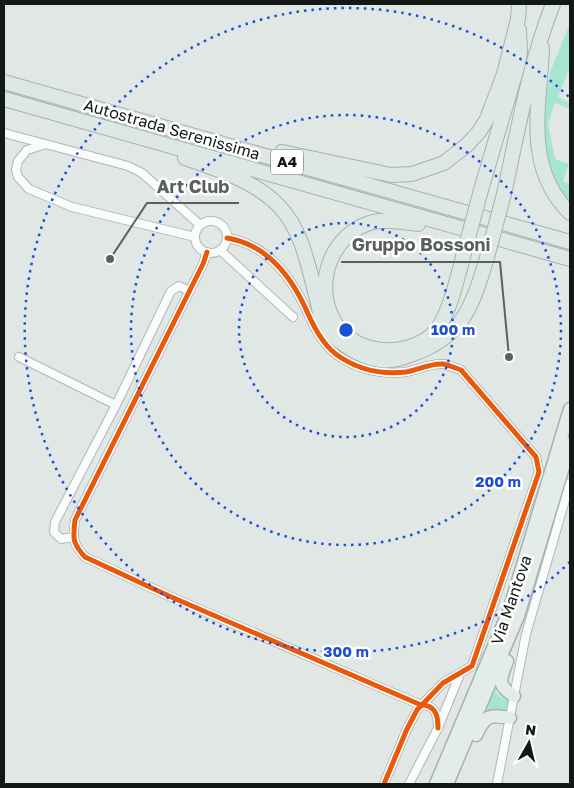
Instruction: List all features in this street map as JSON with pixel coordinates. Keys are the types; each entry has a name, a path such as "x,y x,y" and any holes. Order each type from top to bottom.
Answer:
{"highway":[{"path":"503,240 400,221 373,222 360,228 342,241 333,252 328,263 325,287 326,300 332,318 345,335 363,346 385,351 404,349 412,345 433,333 443,318 463,257 481,190 518,64 520,46 519,4"},
{"path":"84,121 226,174 248,183 266,194 290,218 297,232 303,246 324,325 339,341 358,354 380,360 402,358 428,349 443,340 457,328 477,292 504,194 532,67 553,4"},
{"path":"183,132 390,175 412,174 434,168 467,145 479,132 487,119 504,74 518,20"},
{"path":"543,30 536,130 538,145 541,165 547,179 556,195 570,213"},
{"name":"Autostrada Serenissima","path":"4,82 570,242"},
{"name":"Autostrada Serenissima","path":"4,99 570,259"},
{"name":"Via Mantova","path":"436,784 509,611 570,409"},
{"name":"Via Mantova","path":"449,779 518,616 570,444"},
{"path":"514,696 504,689 501,684 518,616"},
{"path":"449,779 483,721 489,716 496,715 510,718"}],"street":[{"path":"4,133 43,145 128,166 142,172 200,225"},
{"path":"43,145 27,150 18,161 16,170 18,177 29,189 72,207 195,237"},
{"path":"210,221 224,228 227,238 220,250 206,252 198,246 195,237 200,225 210,221"},
{"path":"227,238 242,240 253,246 280,268 295,288 321,338 336,354 359,368 382,373 406,372 444,364 461,370 536,457 539,472 472,666 446,682 421,705 412,717 384,784"},
{"path":"220,250 293,317"},
{"path":"206,252 189,291 75,520 73,536 77,548 85,557 178,600 421,705 431,707 436,713 438,728"},
{"path":"73,536 61,539 54,532 55,522 116,405 171,291 179,286 189,291"},
{"path":"19,357 116,405"},
{"path":"497,784 526,634 570,484"},
{"path":"409,784 438,728 460,674"},
{"path":"446,682 450,692 449,702"}],"green space":[{"path":"570,23 570,67 558,97 570,103 570,109 555,103 548,124 555,159 569,164 563,181 570,184 570,203 551,167 544,129 550,74"},
{"path":"494,689 498,695 509,702 508,709 486,711"}],"cycle path":[{"path":"227,238 252,246 273,261 298,293 322,339 337,355 353,364 378,372 406,372 438,364 445,364 461,370 536,457 539,472 472,666 443,683 417,710 384,784"},
{"path":"207,252 203,264 75,520 74,536 76,544 85,557 169,596 421,705 430,707 437,715 438,728"}],"place":[{"name":"Art Club","path":"110,259"},
{"name":"Gruppo Bossoni","path":"509,357"}]}
